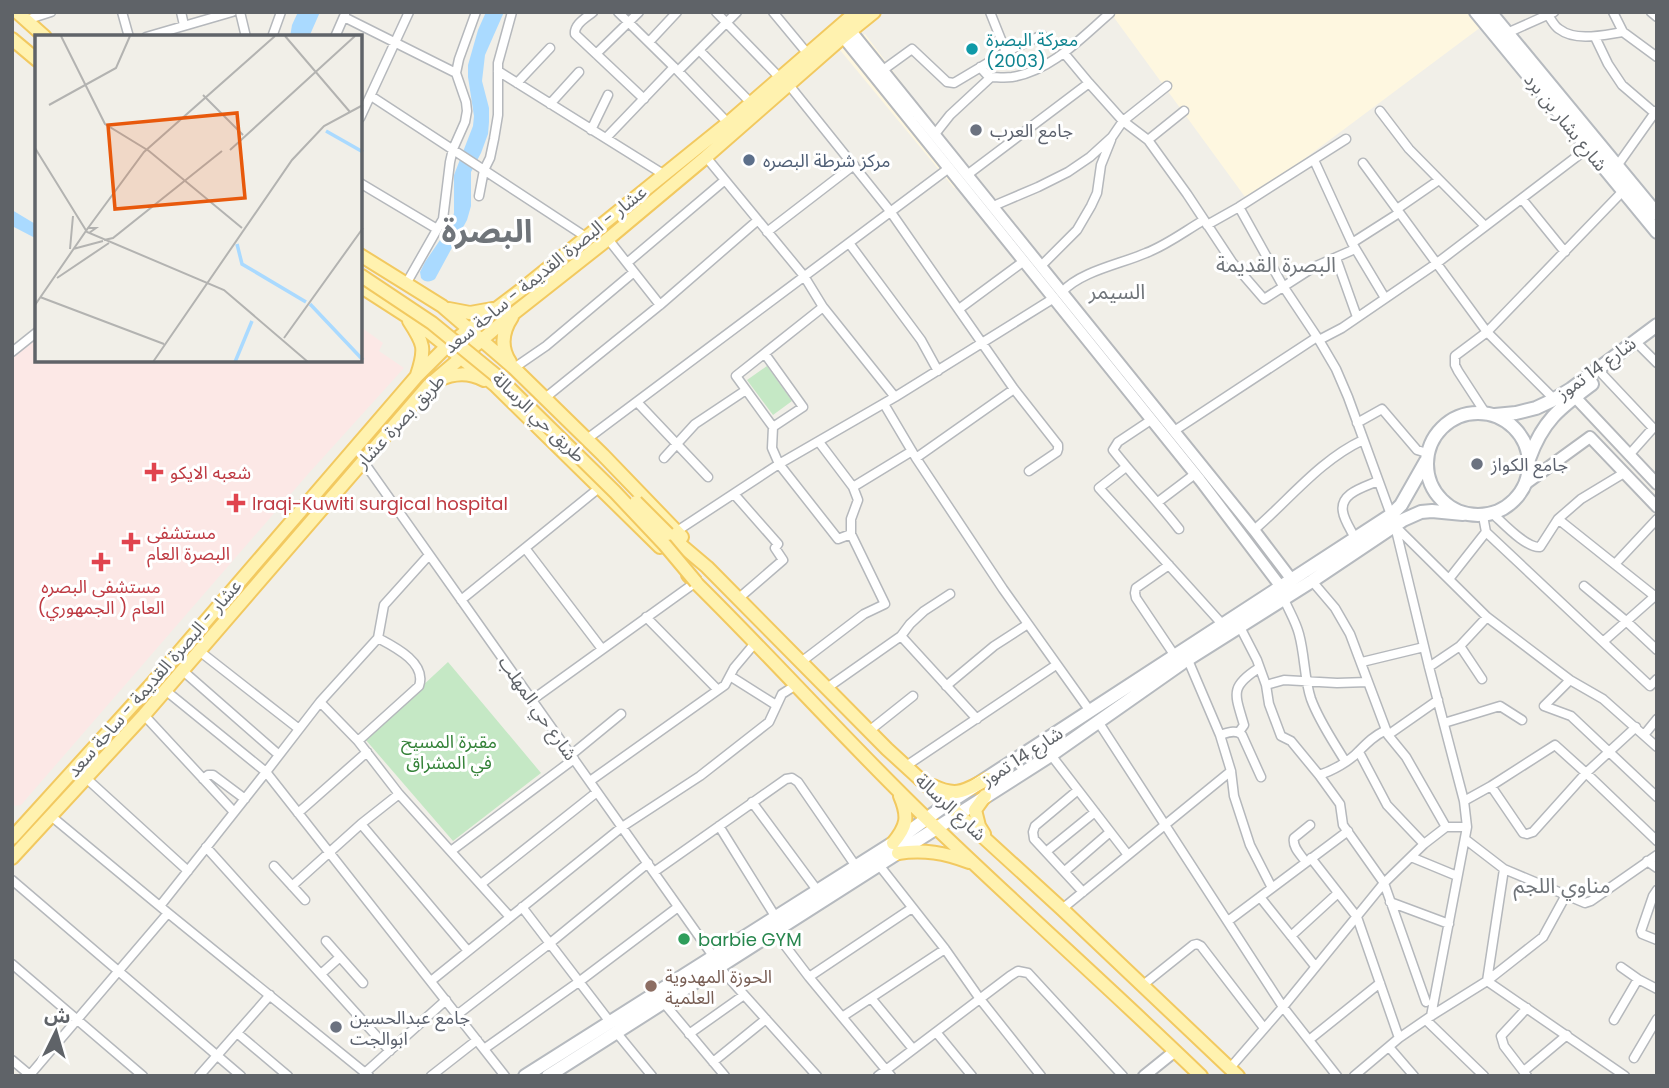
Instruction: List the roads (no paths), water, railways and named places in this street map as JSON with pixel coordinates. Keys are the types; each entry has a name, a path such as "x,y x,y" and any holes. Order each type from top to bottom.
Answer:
{"main road":[{"name":"عشار - البصرة القديمة - ساحة سعد","path":"12,838 149,687 416,377 447,346 751,103 784,81 807,53 856,12"},
{"name":"طريق بصرة عشار","path":"12,858 144,715 429,386 706,157 784,81 874,12"},
{"name":"شارع بشار بن برد","path":"1476,12 1657,232"},
{"name":"شارع بشار بن برد","path":"1490,12 1657,214"},
{"path":"21,16 43,35"},
{"path":"14,43 35,59"},
{"path":"362,255 442,306 514,368 587,439 673,532"},
{"name":"طريق حي الرسالة","path":"362,266 426,308 487,357 673,532"},
{"name":"طريق حي الرسالة","path":"362,276 432,323 498,377 615,492 665,545 696,583"},
{"name":"طريق حي الرسالة","path":"362,287 405,315 495,385 696,583 926,818"},
{"path":"442,306 470,313 498,307"},
{"path":"514,368 505,354 503,339 507,325 516,312"},
{"path":"405,315 423,349 416,377"},
{"name":"شارع 14 تموز","path":"1490,414 1516,414 1554,399 1657,324"},
{"name":"شارع 14 تموز","path":"1529,460 1544,426 1553,416 1657,335"},
{"path":"429,386 451,375 463,374 495,385"},
{"path":"1473,413 1490,414 1504,420 1521,437 1527,448 1528,477 1521,493 1508,506 1488,515 1463,514 1449,508 1438,497 1430,484 1427,457 1432,440 1449,422 1473,413"},
{"name":"شارع 14 تموز","path":"548,1076 613,1027 716,961 774,931 879,865 926,818 1175,656 1286,589 1312,582 1393,520 1427,457"},
{"name":"شارع 14 تموز","path":"525,1076 663,1002 775,916 855,865 937,828 1051,755 1240,627 1354,538 1393,520 1421,512 1463,514"},
{"name":"شارع الرسالة","path":"673,532 869,731 1234,1072"},
{"path":"911,770 950,793 965,790 988,779"},
{"path":"897,789 906,818 895,848 950,855 975,864"},
{"path":"985,796 975,810 979,825 990,844"},
{"name":"شارع الرسالة","path":"926,818 1200,1076"}],"street":[{"path":"21,16 51,12"},
{"path":"122,12 128,35"},
{"path":"181,12 184,25"},
{"path":"152,35 232,12"},
{"path":"240,12 246,35"},
{"path":"273,35 281,12"},
{"path":"362,114 409,12"},
{"path":"405,284 443,219 450,162 466,122 466,102 456,73 458,59 476,12"},
{"path":"479,196 481,168 490,158 498,115 500,52 512,12"},
{"path":"593,12 575,29 575,34 644,99"},
{"path":"618,12 728,122"},
{"path":"597,54 639,12"},
{"path":"649,42 677,12"},
{"path":"716,12 784,81 854,165 890,211 1014,389 1058,445 1056,452 1029,471"},
{"path":"606,138 737,12"},
{"path":"773,12 807,53"},
{"path":"990,12 1006,52"},
{"path":"980,67 991,77 1024,75 1064,53 1109,12"},
{"path":"1613,12 1623,32 1657,57"},
{"path":"1651,12 1657,17"},
{"path":"1507,33 1551,13 1559,29 1571,35 1595,37 1623,32"},
{"path":"336,35 345,14 395,43 456,73"},
{"path":"847,34 883,70 1041,266 1058,295 1152,419 1286,589"},
{"path":"847,34 1024,261 1058,295 1254,530 1286,589 1299,632 1307,681 1318,717 1345,761"},
{"path":"883,70 912,49 947,82 954,83 1042,34"},
{"path":"1595,37 1622,85 1656,113 1617,166"},
{"path":"517,83 550,48"},
{"path":"699,50 751,103"},
{"path":"1064,53 1123,121 1148,140 1232,262 1264,299 1314,267 1336,258 1439,180"},
{"path":"498,71 663,174"},
{"path":"550,104 579,72"},
{"path":"935,134 950,115 991,77"},
{"path":"967,175 1088,83"},
{"path":"1041,266 1077,230 1091,206 1097,193 1101,165 1112,137 1123,121 1167,86"},
{"path":"591,130 608,95"},
{"path":"371,96 586,237"},
{"path":"1148,140 1184,111"},
{"path":"1380,111 1409,149 1485,226"},
{"path":"993,207 1068,172 1112,137"},
{"path":"673,532 779,464 983,344 1058,295 1076,280 1148,253 1239,207 1346,139"},
{"path":"1174,431 1318,339 1342,328 1437,263 1588,148"},
{"path":"706,157 804,276 823,307 895,397"},
{"path":"1314,160 1353,246 1385,298"},
{"path":"1363,163 1487,332 1554,399"},
{"path":"767,232 854,165"},
{"path":"587,439 949,168"},
{"path":"627,263 725,180"},
{"path":"362,184 437,229"},
{"path":"1490,414 1458,371 1455,356 1487,332 1623,191"},
{"path":"1522,199 1565,252"},
{"path":"1239,207 1283,286 1340,378 1393,520 1464,801 1467,827 1428,1018"},
{"path":"545,398 660,305 758,220"},
{"path":"608,239 660,305"},
{"path":"849,243 921,340 938,371"},
{"path":"1336,258 1357,317"},
{"path":"959,309 1024,261"},
{"path":"514,368 546,346 634,272"},
{"path":"823,307 736,376 773,426 772,448 779,464 838,539 851,534"},
{"path":"12,352 35,334"},
{"path":"1641,347 1657,363"},
{"path":"765,354 803,407 773,426"},
{"path":"1603,375 1655,426 1629,454"},
{"path":"853,487 914,455 1014,389"},
{"path":"664,458 695,424 746,390"},
{"path":"1575,397 1657,484"},
{"path":"637,402 708,477"},
{"path":"884,404 914,455 1090,711"},
{"path":"1357,423 1382,409 1417,450 1427,457"},
{"path":"1152,419 1118,442 1113,450 1179,529"},
{"path":"1524,485 1590,437 1657,507"},
{"path":"1254,530 1331,458 1363,440"},
{"path":"801,662 864,614 885,604 851,534 851,519 858,500 853,487 818,442"},
{"name":"شارع حي المهلب","path":"363,461 716,961 817,1076"},
{"path":"1126,467 1099,488 1223,625"},
{"path":"1449,579 1486,532 1488,515 1537,548 1558,519 1581,499 1624,473"},
{"path":"1158,502 1195,474"},
{"path":"1354,538 1343,512 1343,503 1350,493 1378,481"},
{"path":"461,600 599,488"},
{"path":"734,494 778,544 775,548 783,560 739,598"},
{"path":"1558,519 1656,597 1604,641"},
{"path":"1615,564 1657,519"},
{"path":"1393,520 1487,617 1570,680 1602,699 1657,747"},
{"path":"1486,532 1650,686 1657,679"},
{"path":"525,548 602,649"},
{"path":"160,906 320,702 378,638 384,605 429,555"},
{"path":"1169,565 1136,588 1135,593 1175,656"},
{"path":"1312,582 1335,608 1350,634 1387,733 1406,757 1446,827"},
{"path":"532,700 696,583"},
{"path":"1584,586 1657,650"},
{"path":"827,688 901,636 924,611 950,593"},
{"path":"646,617 717,689"},
{"path":"1429,667 1460,646 1487,617"},
{"path":"946,687 994,646 1028,624"},
{"path":"1240,627 1266,685 1269,704 1281,736 1291,741 1340,804 1341,819 1384,883 1426,1003"},
{"path":"901,636 977,719"},
{"path":"358,741 419,686 421,680 419,668 398,648 378,638"},
{"path":"590,781 725,685 734,668 755,643"},
{"path":"1460,646 1482,679"},
{"path":"1362,662 1424,647"},
{"path":"198,650 299,729"},
{"path":"1188,660 1220,735 1231,771 1234,796 1250,845 1272,888"},
{"path":"911,770 977,719 1056,665"},
{"path":"1220,735 1239,732 1244,724 1236,695 1245,677 1259,667"},
{"path":"182,670 279,755"},
{"path":"730,676 776,705"},
{"path":"1266,685 1284,680 1345,684 1368,682"},
{"path":"1570,680 1544,706 1571,716 1657,797"},
{"path":"431,981 622,827 700,776 769,722 782,694 796,685"},
{"path":"165,690 266,772 505,1076"},
{"path":"869,731 913,696"},
{"path":"1319,775 1359,752 1369,740 1387,733 1438,700"},
{"path":"320,702 358,741 400,794 510,917"},
{"path":"1444,723 1500,706 1522,720"},
{"path":"451,851 572,757 621,714"},
{"path":"144,715 234,812"},
{"path":"1644,736 1657,719"},
{"path":"1099,723 1283,1007 1337,1076"},
{"path":"1491,786 1523,833 1533,832 1586,773 1636,727"},
{"path":"1239,732 1261,777"},
{"path":"1464,801 1555,746 1657,841"},
{"path":"298,813 367,752"},
{"path":"1359,752 1387,805 1424,844"},
{"path":"1051,755 1128,855"},
{"path":"1062,909 1231,771"},
{"path":"203,779 213,775 245,799"},
{"path":"86,778 188,871"},
{"path":"654,872 752,802 786,779 792,778 798,782 855,865"},
{"path":"1078,790 1035,826 1033,832 1034,839 1083,892"},
{"path":"481,884 597,792"},
{"path":"292,886 361,824 400,794"},
{"path":"752,802 817,890"},
{"path":"1047,851 1095,812"},
{"path":"51,816 368,1074 446,1000"},
{"path":"361,824 468,951"},
{"path":"1310,825 1294,838 1293,844 1357,917 1399,1038"},
{"path":"719,826 775,916"},
{"path":"1234,1072 1264,1028 1384,883 1424,844 1446,827 1467,827"},
{"path":"1228,921 1348,831"},
{"path":"1065,870 1110,832"},
{"path":"1465,839 1504,869 1585,903 1657,855"},
{"path":"206,847 390,1051"},
{"path":"1411,857 1457,876"},
{"path":"1647,861 1657,869"},
{"path":"457,1015 648,863"},
{"path":"879,865 1041,1076"},
{"path":"274,866 305,900"},
{"path":"1487,981 1504,869"},
{"path":"12,880 241,1076"},
{"path":"1657,890 1641,931 1657,940"},
{"path":"1291,936 1338,893"},
{"path":"1354,1076 1399,1038 1487,981 1543,937 1566,895"},
{"path":"1260,897 1315,966"},
{"path":"1390,902 1448,924"},
{"path":"522,907 652,1076"},
{"path":"484,1049 678,907"},
{"path":"809,977 912,908"},
{"path":"12,1060 30,1075 168,913"},
{"path":"774,931 885,1074 1018,971 1028,973 1124,1076"},
{"path":"326,941 363,983"},
{"path":"1143,985 1197,944 1264,1028"},
{"path":"842,1017 945,949"},
{"path":"321,974 340,957"},
{"path":"12,964 143,1076"},
{"path":"1621,967 1638,979 1656,986"},
{"path":"1614,1020 1638,979"},
{"path":"1487,981 1625,1076"},
{"path":"1309,1040 1380,983"},
{"path":"199,1076 270,995"},
{"path":"689,1034 744,995"},
{"path":"871,998 914,1049"},
{"path":"663,1002 725,1076"},
{"path":"1527,1008 1501,1036 1504,1046 1526,1074 1567,1035"},
{"path":"1428,1018 1484,1076"},
{"path":"713,1062 766,1019"},
{"path":"1634,1058 1657,1019"},
{"path":"936,1032 972,1076"},
{"path":"237,1033 288,1076"},
{"path":"431,1076 477,1040"},
{"path":"1389,1047 1414,1076"},
{"path":"1144,1076 1175,1051"}],"water":[{"path":"298,12 320,12 310,35 290,35"},
{"path":"486,12 504,12 485,55 482,81 489,108 488,134 471,172 471,206 467,220 435,279 426,281 421,278 420,272 451,224 454,213 454,175 473,126 474,116 468,65"},
{"path":"12,210 35,224 35,238 12,226"}],"place":[{"name":"معركة البصرة (2003)","path":"972,49"},
{"name":"جامع العرب","path":"976,130"},
{"name":"مركز شرطة البصره","path":"749,160"},
{"name":"جامع الكواز","path":"1477,464"},
{"name":"شعبه الايكو","path":"154,472"},
{"name":"Iraqi-Kuwiti surgical hospital","path":"236,503"},
{"name":"مستشفى البصرة العام","path":"131,542"},
{"name":"مستشفى البصره العام ( الجمهوري)","path":"101,562"},
{"name":"barbie GYM","path":"684,939"},
{"name":"الحوزة المهدوية العلمية","path":"651,986"},
{"name":"جامع عبدالحسين ابوالجت","path":"336,1027"}],"district":[{"name":"البصرة","path":"487,230"},
{"name":"البصرة القديمة","path":"1276,264"},
{"name":"السيمر","path":"1117,291"},
{"name":"مناوي اللجم","path":"1562,885"}],"park label":[{"name":"مقبرة المسيح في المشراق","path":"449,751"}]}
